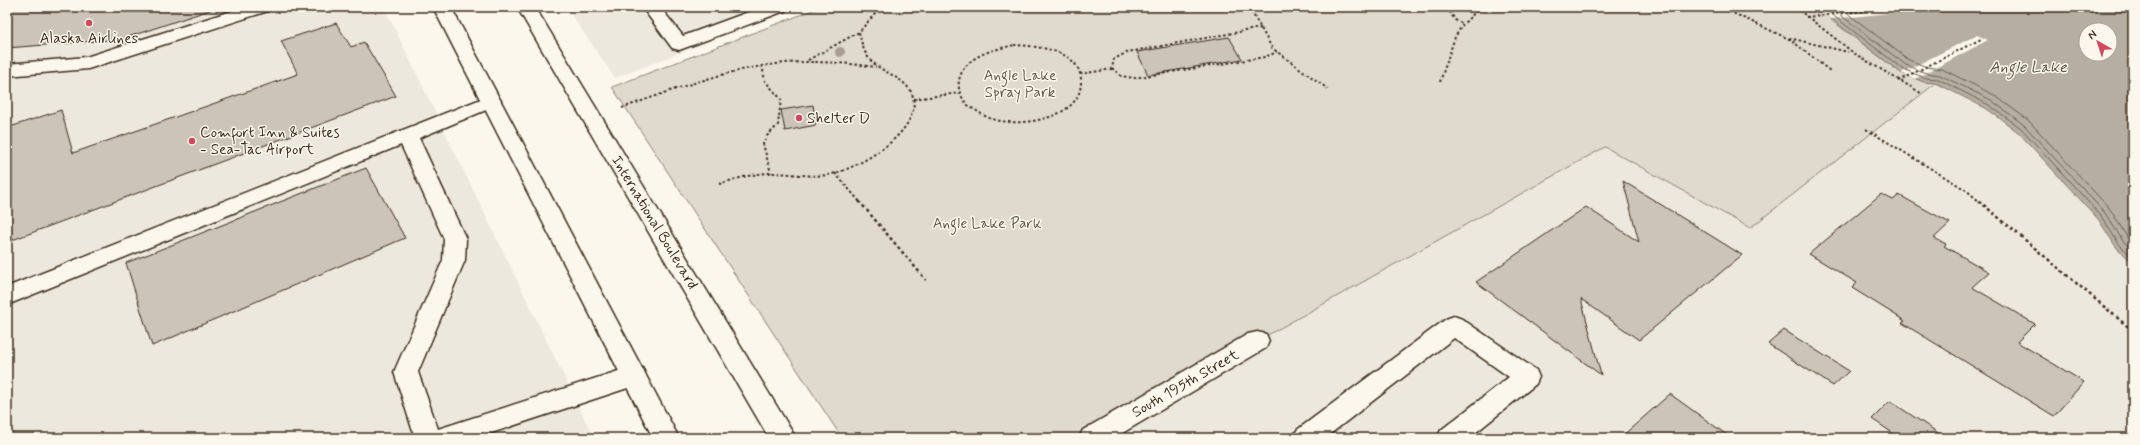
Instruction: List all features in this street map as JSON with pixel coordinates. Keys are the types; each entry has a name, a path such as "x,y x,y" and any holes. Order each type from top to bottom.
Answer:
{"main road":[{"path":"7,70 88,63 262,7"},
{"path":"442,7 666,438"},
{"name":"International Boulevard","path":"526,7 783,438"},
{"path":"651,7 679,44 779,7"},
{"path":"7,296 491,101"},
{"path":"407,135 455,239 454,260 406,372 428,438"},
{"path":"1306,438 1454,325 1527,377 1450,438"},
{"name":"South 195th Street","path":"1092,438 1257,341"},
{"path":"443,438 634,376"}],"path":[{"path":"806,61 822,54 859,32 881,7"},
{"path":"1249,7 1272,48 1328,90"},
{"path":"1447,7 1455,20 1463,24"},
{"path":"1440,82 1455,37 1463,24 1481,7"},
{"path":"1720,7 1752,23 1786,37 1851,53"},
{"path":"1795,7 1851,53 1921,93"},
{"path":"1806,17 1900,7"},
{"path":"1261,28 1128,52 1114,58 1111,62 1112,69 1121,76 1134,78 1265,57 1277,52"},
{"path":"719,184 750,175 771,173 836,173 864,161 896,138 912,112 913,99 907,87 876,67 864,52 859,32"},
{"path":"1786,37 1806,50 1830,71"},
{"path":"1898,81 1981,39"},
{"path":"1014,44 1034,45 1053,50 1068,57 1079,68 1083,81 1080,94 1070,106 1055,115 1035,121 1014,123 993,120 976,112 963,102 959,93 958,77 965,65 978,55 995,48 1014,44"},
{"path":"592,119 694,82 762,65 806,61 835,62 876,67"},
{"path":"762,65 765,81 781,99 778,124 767,136 763,144 771,173"},
{"path":"1080,74 1112,69"},
{"path":"913,99 959,93"},
{"path":"1866,129 1966,190 2133,331"},
{"path":"836,173 926,280"}],"shaded area":[{"path":"7,7 384,7 594,438 7,438"},
{"path":"566,7 798,7 615,78"},
{"path":"1936,83 1987,109 2018,132 2098,219 2116,247 2133,263 2133,438 1092,438 1257,341 1605,147 1750,228"}],"green space":[{"name":"Angle Lake Park","path":"821,7 1816,7 1819,10 1844,7 1831,20 1901,73 1924,82 1936,83 1750,228 1605,147 1257,341 1092,438 842,438 612,87"}],"water":[{"name":"Angle Lake","path":"1816,7 2133,7 2133,263 2116,247 2098,219 2018,132 1987,109 1936,83 1924,82 1901,73"}],"pier":[{"path":"1844,7 1951,7 1831,19 1819,10"},
{"path":"1977,35 1988,40 1915,79 1901,73"}],"building":[{"name":"Alaska Airlines","path":"7,7 219,7 122,39 7,48"},
{"name":"Comfort Inn & Suites - Sea-Tac Airport","path":"336,23 351,47 364,42 396,96 7,242 7,128 61,110 73,153 298,74 281,41"},
{"path":"1229,37 1242,59 1148,75 1137,52"},
{"name":"Shelter D","path":"813,105 816,125 785,131 781,110"},
{"path":"366,168 405,238 152,346 126,263"},
{"path":"1623,181 1742,255 1639,340 1581,299 1601,375 1476,282 1586,207 1639,242"},
{"path":"1881,194 1893,200 1899,195 1950,223 1934,238 1946,244 1944,246 1989,272 1972,287 2035,324 2017,342 2084,382 2054,416 1902,323 1905,321 1852,288 1857,283 1809,254"},
{"path":"1784,330 1849,371 1833,386 1768,344"},
{"path":"1670,394 1731,438 1620,438"},
{"path":"1890,401 1946,438 1900,438 1872,419"}],"place":[{"name":"Alaska Airlines","path":"89,23"},
{"name":"Shelter D","path":"799,118"},
{"name":"Comfort Inn & Suites - Sea-Tac Airport","path":"192,141"}],"park label":[{"name":"Angle Lake Spray Park","path":"1020,84"}]}
